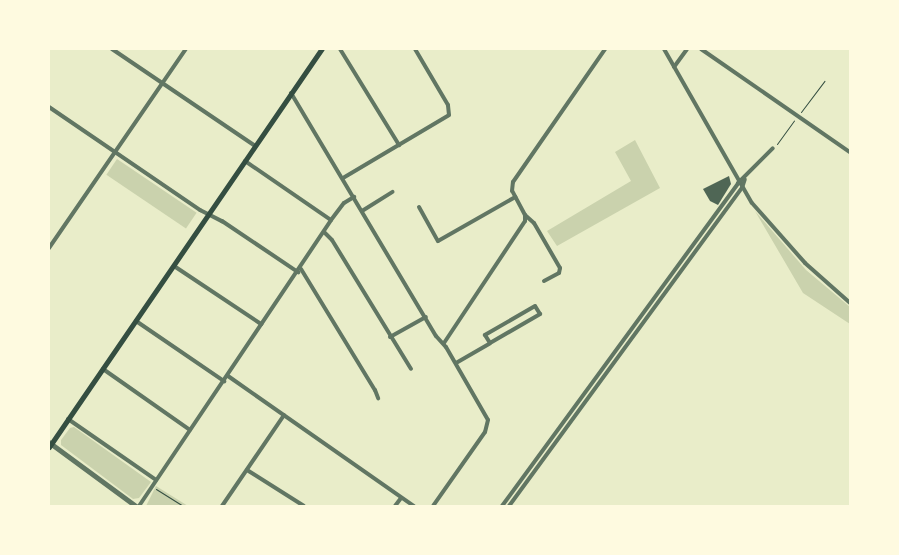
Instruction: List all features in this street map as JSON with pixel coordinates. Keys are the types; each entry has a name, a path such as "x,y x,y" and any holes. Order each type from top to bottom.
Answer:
{"main road":[{"path":"49,444 103,369 322,49"}],"street":[{"path":"112,49 255,146"},
{"path":"49,248 186,49"},
{"path":"340,49 399,145"},
{"path":"343,178 446,118 450,112 448,104 415,49"},
{"path":"544,282 560,273 560,268 534,223 525,215 512,191 513,182 605,49"},
{"path":"664,49 738,183 764,218 805,263 850,303"},
{"path":"674,66 687,49"},
{"path":"701,49 850,152"},
{"path":"291,93 436,336 444,343 486,416 488,425 485,432 433,506"},
{"path":"49,107 208,214 222,220 299,270 375,390 378,398"},
{"path":"502,506 738,183 745,179 774,148"},
{"path":"245,161 331,220"},
{"path":"509,506 742,188 745,179"},
{"path":"362,211 393,192"},
{"path":"419,207 438,241 515,196"},
{"path":"49,444 137,506 228,376 331,220 344,202 354,197"},
{"path":"444,343 523,226 525,215"},
{"path":"324,232 332,240 411,370"},
{"path":"174,266 262,324"},
{"path":"456,363 540,314 535,306 485,335 490,343"},
{"path":"390,337 426,317"},
{"path":"136,321 224,381"},
{"path":"103,369 190,430"},
{"path":"228,376 414,506"},
{"path":"222,506 284,415"},
{"path":"68,419 156,480"},
{"path":"247,470 304,506"},
{"path":"395,506 401,498"}],"path":[{"path":"152,486 183,506"}],"green space":[{"path":"635,140 660,188 557,246 547,231 631,181 615,152"},
{"path":"117,159 197,213 186,228 106,175"},
{"path":"755,211 806,270 850,307 850,324 803,293"},
{"path":"74,427 151,482 139,498 133,499 61,445 61,440 70,428"},
{"path":"156,486 188,506 146,506"}],"building":[{"path":"729,176 731,184 718,205 710,201 703,189"}]}
